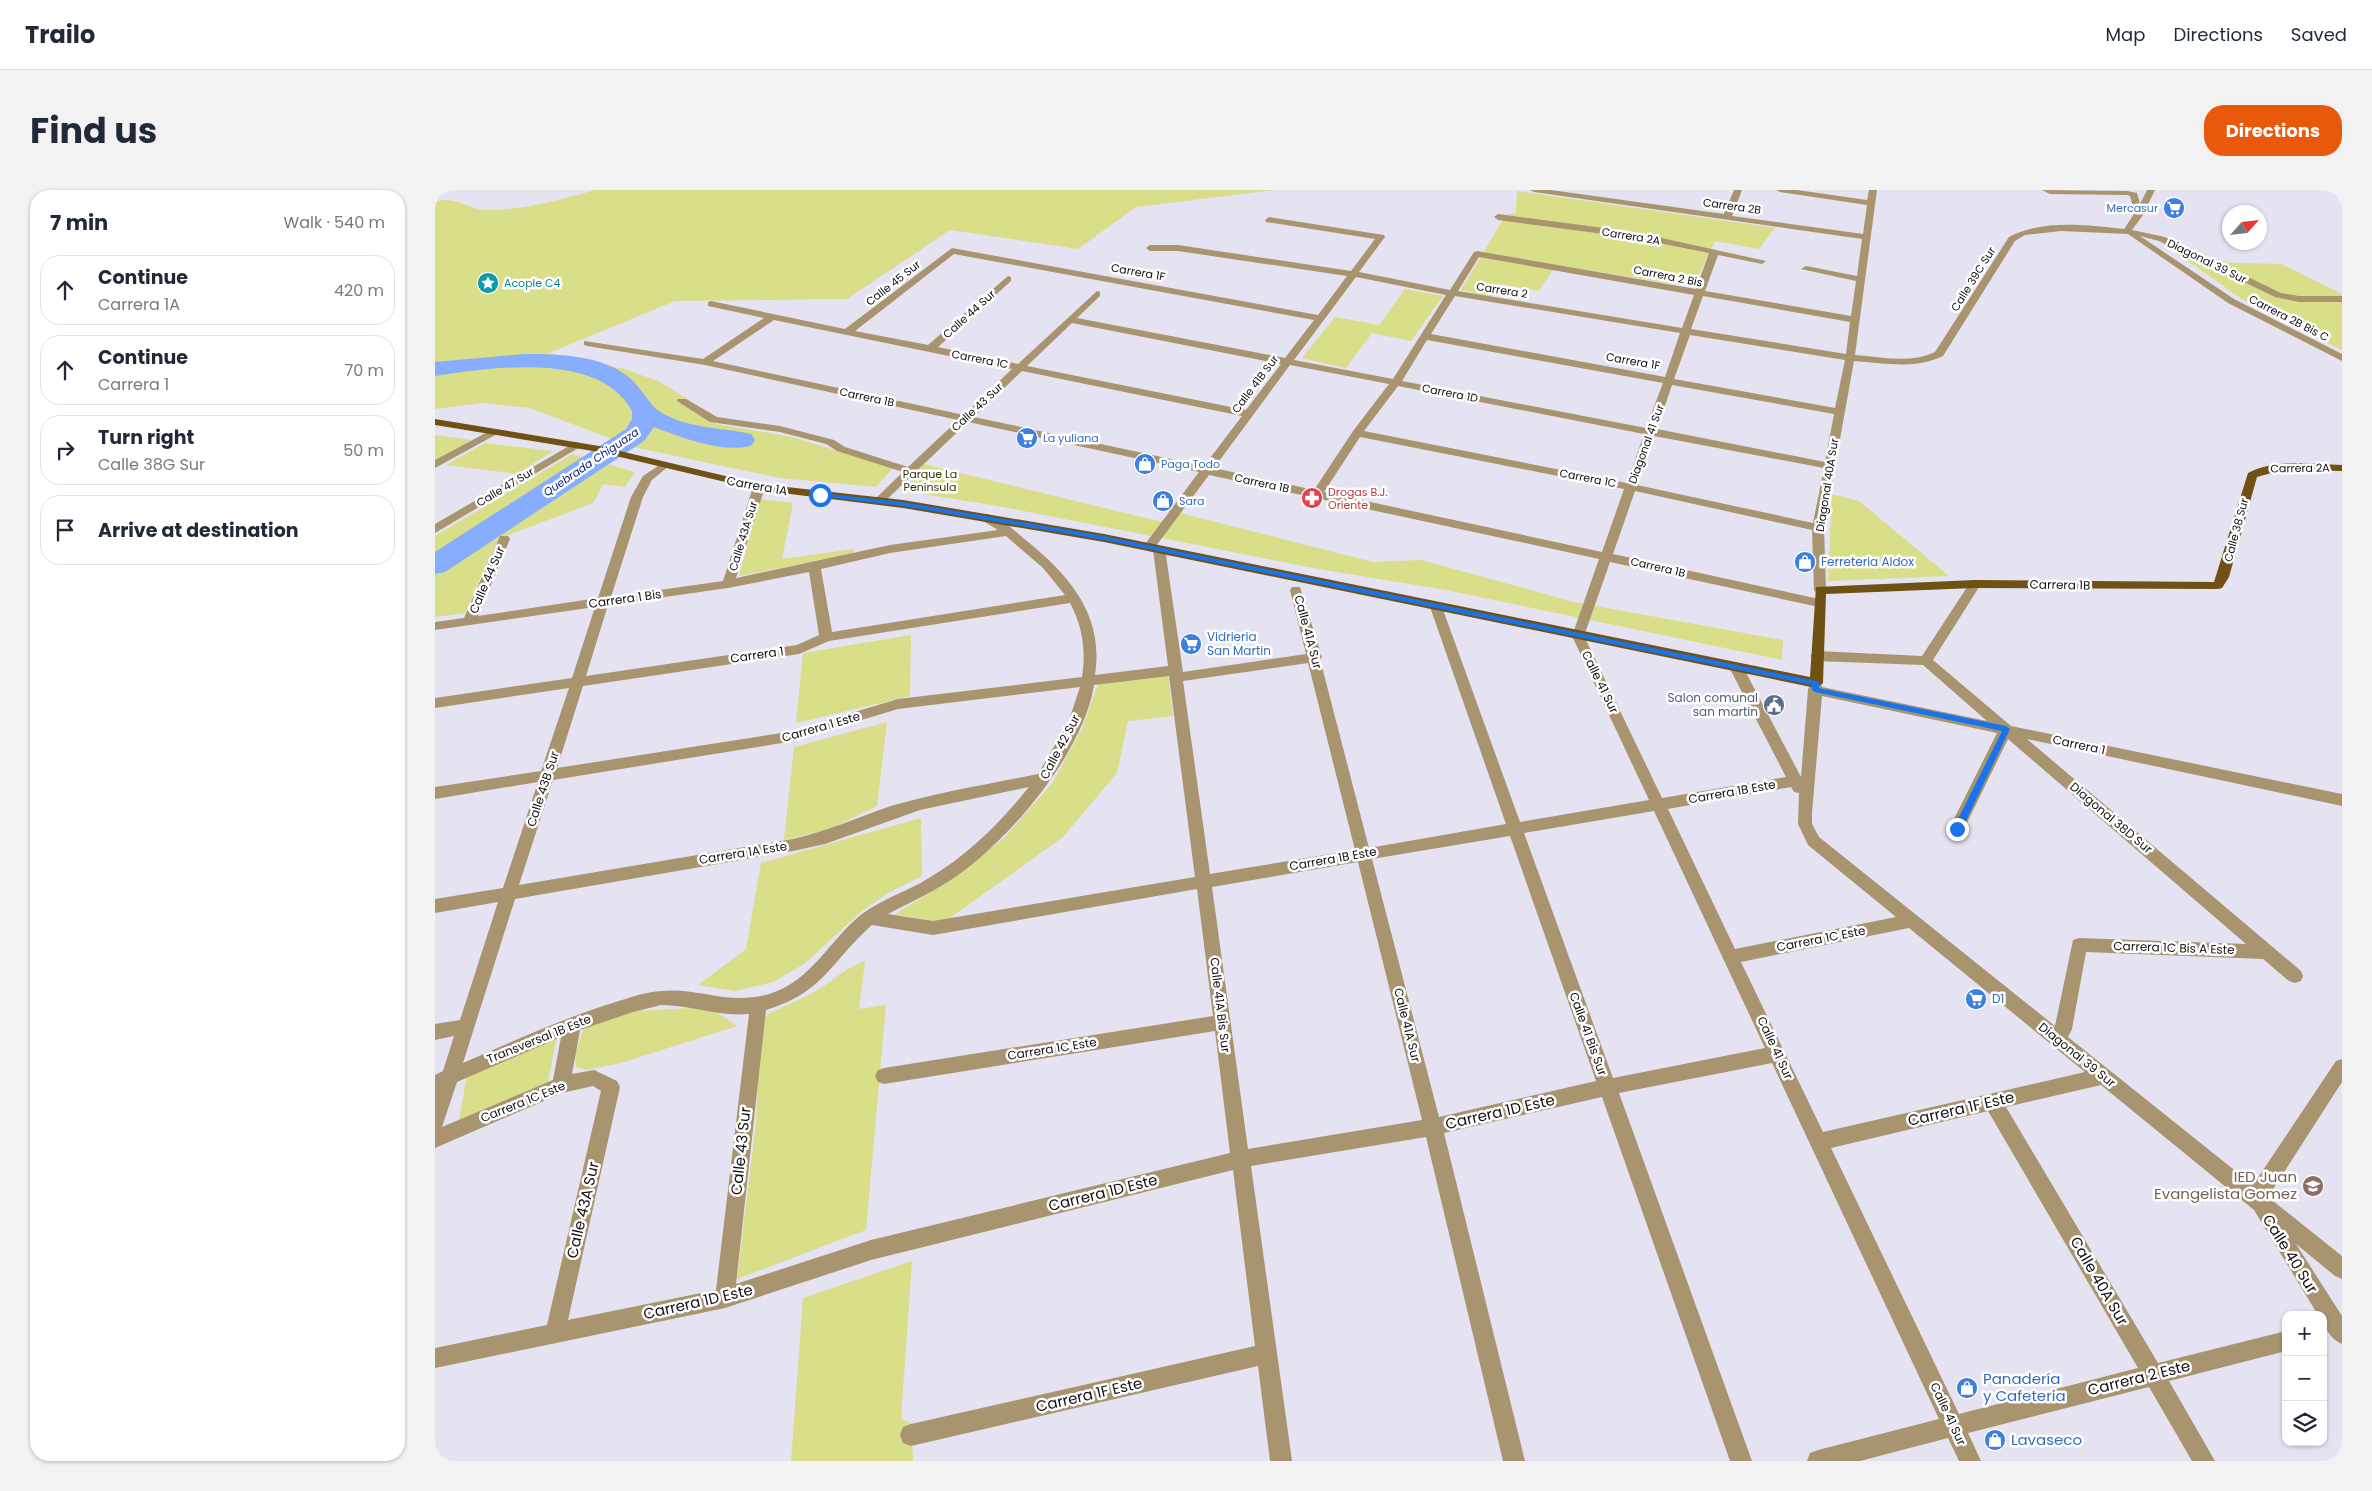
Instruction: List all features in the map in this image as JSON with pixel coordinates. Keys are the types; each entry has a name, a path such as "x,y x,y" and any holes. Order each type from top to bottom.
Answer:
{"main road":[{"name":"Carrera 1A","path":"435,422 599,449 759,487 879,501 1154,548 1736,668 1816,687"},
{"name":"Carrera 2A","path":"2259,470 2342,468"},
{"name":"Calle 38 Sur","path":"2211,586 2218,585 2223,577 2250,478 2259,470"},
{"name":"Carrera 1B","path":"1819,597 1975,584 2211,586"},
{"name":"Diagonal 40A Sur","path":"1816,687 1819,597"}],"street":[{"name":"Carrera 2B","path":"1534,190 1866,237"},
{"path":"1728,216 1737,190"},
{"path":"1780,190 1871,203"},
{"name":"Diagonal 40A Sur","path":"1819,597 1818,528 1850,358 1873,190"},
{"path":"2127,231 2143,208 2151,190"},
{"path":"2048,191 2134,195 2137,205 2143,208"},
{"name":"Carrera 2A","path":"1499,217 1634,235 1762,261"},
{"name":"Calle 41B Sur","path":"1154,548 1206,470 1381,237 1269,220"},
{"name":"Calle 39C Sur","path":"1850,358 1915,361 1926,360 1939,354 2012,239 2018,234 2043,229 2127,231"},
{"name":"Diagonal 39 Sur","path":"2127,231 2157,237 2266,290 2285,297 2342,299"},
{"name":"Carrera 2B Bis C","path":"2127,231 2231,301 2342,358"},
{"name":"Carrera 2","path":"1150,248 1178,248 1353,274 1451,293 1850,358"},
{"name":"Carrera 1F","path":"952,251 1320,318"},
{"name":"Calle 45 Sur","path":"847,332 952,251"},
{"name":"Diagonal 41 Sur","path":"1578,636 1714,252"},
{"name":"Carrera 2 Bis","path":"1451,293 1477,254 1855,320"},
{"path":"1806,270 1861,279"},
{"name":"Calle 44 Sur","path":"929,349 1008,279"},
{"path":"1317,494 1357,433 1395,382 1451,293"},
{"name":"Calle 43 Sur","path":"879,501 1097,294"},
{"name":"Carrera 1C","path":"711,304 1248,414"},
{"path":"705,362 772,317"},
{"name":"Carrera 1D","path":"1069,320 1651,430 1830,466"},
{"name":"Carrera 1F","path":"1423,336 1840,412"},
{"name":"Carrera 1B","path":"587,343 705,362 1606,556 1819,597"},
{"path":"682,401 714,420 780,429 830,442 841,448 910,471"},
{"path":"435,465 493,432"},
{"name":"Carrera 1C","path":"1357,433 1631,487 1818,528"},
{"name":"Calle 47 Sur","path":"435,529 576,445"},
{"name":"Calle 43B Sur","path":"435,1122 442,1081 466,1026 640,489 651,474 664,465"},
{"name":"Calle 43A Sur","path":"728,584 759,487"},
{"name":"Calle 42 Sur","path":"933,884 973,856 1004,825 1045,778 1075,723 1089,681 1091,658 1089,630 1076,598 1011,532 987,518"},
{"path":"827,637 813,567 890,549 1011,532"},
{"name":"Calle 44 Sur","path":"469,621 504,539"},
{"name":"Calle 41A Bis Sur","path":"1154,548 1177,674 1205,881 1221,1022 1281,1461"},
{"name":"Carrera 1 Bis","path":"435,626 728,584 813,567"},
{"path":"1817,656 1926,661 1975,584"},
{"name":"Calle 41A Sur","path":"1296,590 1315,658 1433,1128 1514,1461"},
{"name":"Carrera 1","path":"435,703 799,649 827,637 1076,598"},
{"name":"Calle 41 Bis Sur","path":"1436,607 1741,1461"},
{"name":"Calle 41 Sur","path":"1578,636 1970,1461"},
{"name":"Carrera 1 Este","path":"435,793 788,737 898,704 1089,681 1177,674 1315,658"},
{"name":"Diagonal 38D Sur","path":"1926,661 2295,976"},
{"path":"1736,668 1806,802"},
{"name":"Diagonal 40A Sur","path":"1813,841 1805,824 1816,687"},
{"name":"Carrera 1","path":"1816,687 2342,800"},
{"path":"1957,829 2006,729"},
{"name":"Carrera 1A Este","path":"435,906 793,845 825,838 892,812 920,804 1045,778"},
{"name":"Carrera 1B Este","path":"870,918 933,928 1795,782"},
{"name":"Diagonal 39 Sur","path":"1813,841 2342,1269"},
{"name":"Transversal 1B Este","path":"442,1081 572,1024 662,998 701,1000 733,1007 758,1005 792,992 827,967 849,936 870,918 933,884"},
{"name":"Carrera 1C Este","path":"1731,957 1911,922"},
{"name":"Carrera 1C Bis A Este","path":"2058,1040 2063,1029 2079,945 2268,952"},
{"name":"Calle 43 Sur","path":"725,1298 758,1005"},
{"name":"Carrera 1C Este","path":"884,1076 1221,1022"},
{"path":"561,1085 572,1024"},
{"path":"435,1032 466,1026"},
{"name":"Carrera 1D Este","path":"435,1358 725,1298 871,1250 1241,1159 1433,1128 1607,1087 1777,1054"},
{"path":"2256,1198 2342,1067"},
{"name":"Carrera 1F Este","path":"1819,1142 2103,1076"},
{"name":"Carrera 1C Este","path":"435,1139 561,1085 594,1078 611,1087"},
{"name":"Calle 43A Sur","path":"555,1333 611,1087"},
{"name":"Calle 40A Sur","path":"1993,1102 2204,1461"},
{"name":"Calle 40 Sur","path":"2256,1198 2334,1331"},
{"name":"Carrera 2 Este","path":"1818,1461 2282,1342"},
{"name":"Carrera 1F Este","path":"911,1435 1267,1354"}],"green space":[{"path":"595,190 1275,190 1136,207 1078,249 950,230 847,299 675,301 549,353 624,369 658,381 689,400 711,423 792,437 893,468 876,487 780,478 633,447 530,408 482,403 435,409 435,202 449,200 484,210 511,209 540,204"},
{"path":"1517,191 1775,228 1759,249 1715,241 1693,287 1556,265 1539,291 1501,284 1491,297 1461,290 1505,216 1516,212"},
{"path":"2162,243 2201,262 2281,264 2342,294 2342,350 2242,299"},
{"path":"1405,289 1443,296 1411,341 1372,333 1346,368 1302,358 1335,317 1379,325"},
{"path":"435,435 471,440 435,461"},
{"path":"485,443 553,451 517,474 446,465"},
{"path":"572,454 635,472 625,487 603,484 593,503 498,539 465,613 435,617 435,536"},
{"name":"Parque La Península","path":"924,464 1170,524 1180,513 1373,562 1421,560 1574,602 1783,640 1782,660 1446,590 1319,569 998,506 903,491"},
{"path":"1832,494 1859,501 1949,576 1828,581"},
{"path":"760,499 793,503 782,559 854,549 852,554 739,576"},
{"path":"911,635 910,696 796,723 803,653"},
{"path":"1168,675 1173,716 1128,721 1117,773 1063,837 943,923 895,914 943,885 1004,838 1053,782 1082,729 1098,684"},
{"path":"887,722 877,806 830,829 784,840 794,747"},
{"path":"921,818 922,876 888,893 862,911 804,964 773,982 735,991 698,985 746,949 761,863"},
{"path":"865,961 859,1009 886,1005 866,1230 737,1279 756,1123 761,1019 817,991 848,969"},
{"path":"692,1008 716,1012 737,1026 621,1063 586,1070 576,1067 575,1054 585,1024 617,1012"},
{"path":"557,1036 548,1082 459,1120 467,1075"},
{"path":"912,1261 901,1419 911,1423 913,1461 791,1461 803,1298"}],"waterway":[{"name":"Quebrada Chiguaza","path":"435,369 525,361 573,364 594,369 615,378 639,402 645,415 644,424 635,435 435,565"},
{"path":"646,415 694,434 742,440"}],"place":[{"name":"Mercasur","path":"2174,208"},
{"name":"Acople C4","path":"488,283"},
{"name":"La yuliana","path":"1027,438"},
{"name":"Paga Todo","path":"1145,464"},
{"name":"Drogas B.J. Oriente","path":"1312,498"},
{"name":"Sara","path":"1163,501"},
{"name":"Ferreteria Aldox","path":"1805,562"},
{"name":"Vidrieria San Martin","path":"1191,644"},
{"name":"Salon comunal san martin","path":"1774,705"},
{"name":"D1","path":"1976,999"},
{"name":"IED Juan Evangelista Gomez","path":"2313,1186"},
{"name":"Panadería y Cafeteria","path":"1967,1388"},
{"name":"Lavaseco","path":"1995,1440"}],"route":[{"path":"820,495 903,504 1104,538 1816,683 1815,690 2006,729 1957,829"}]}
